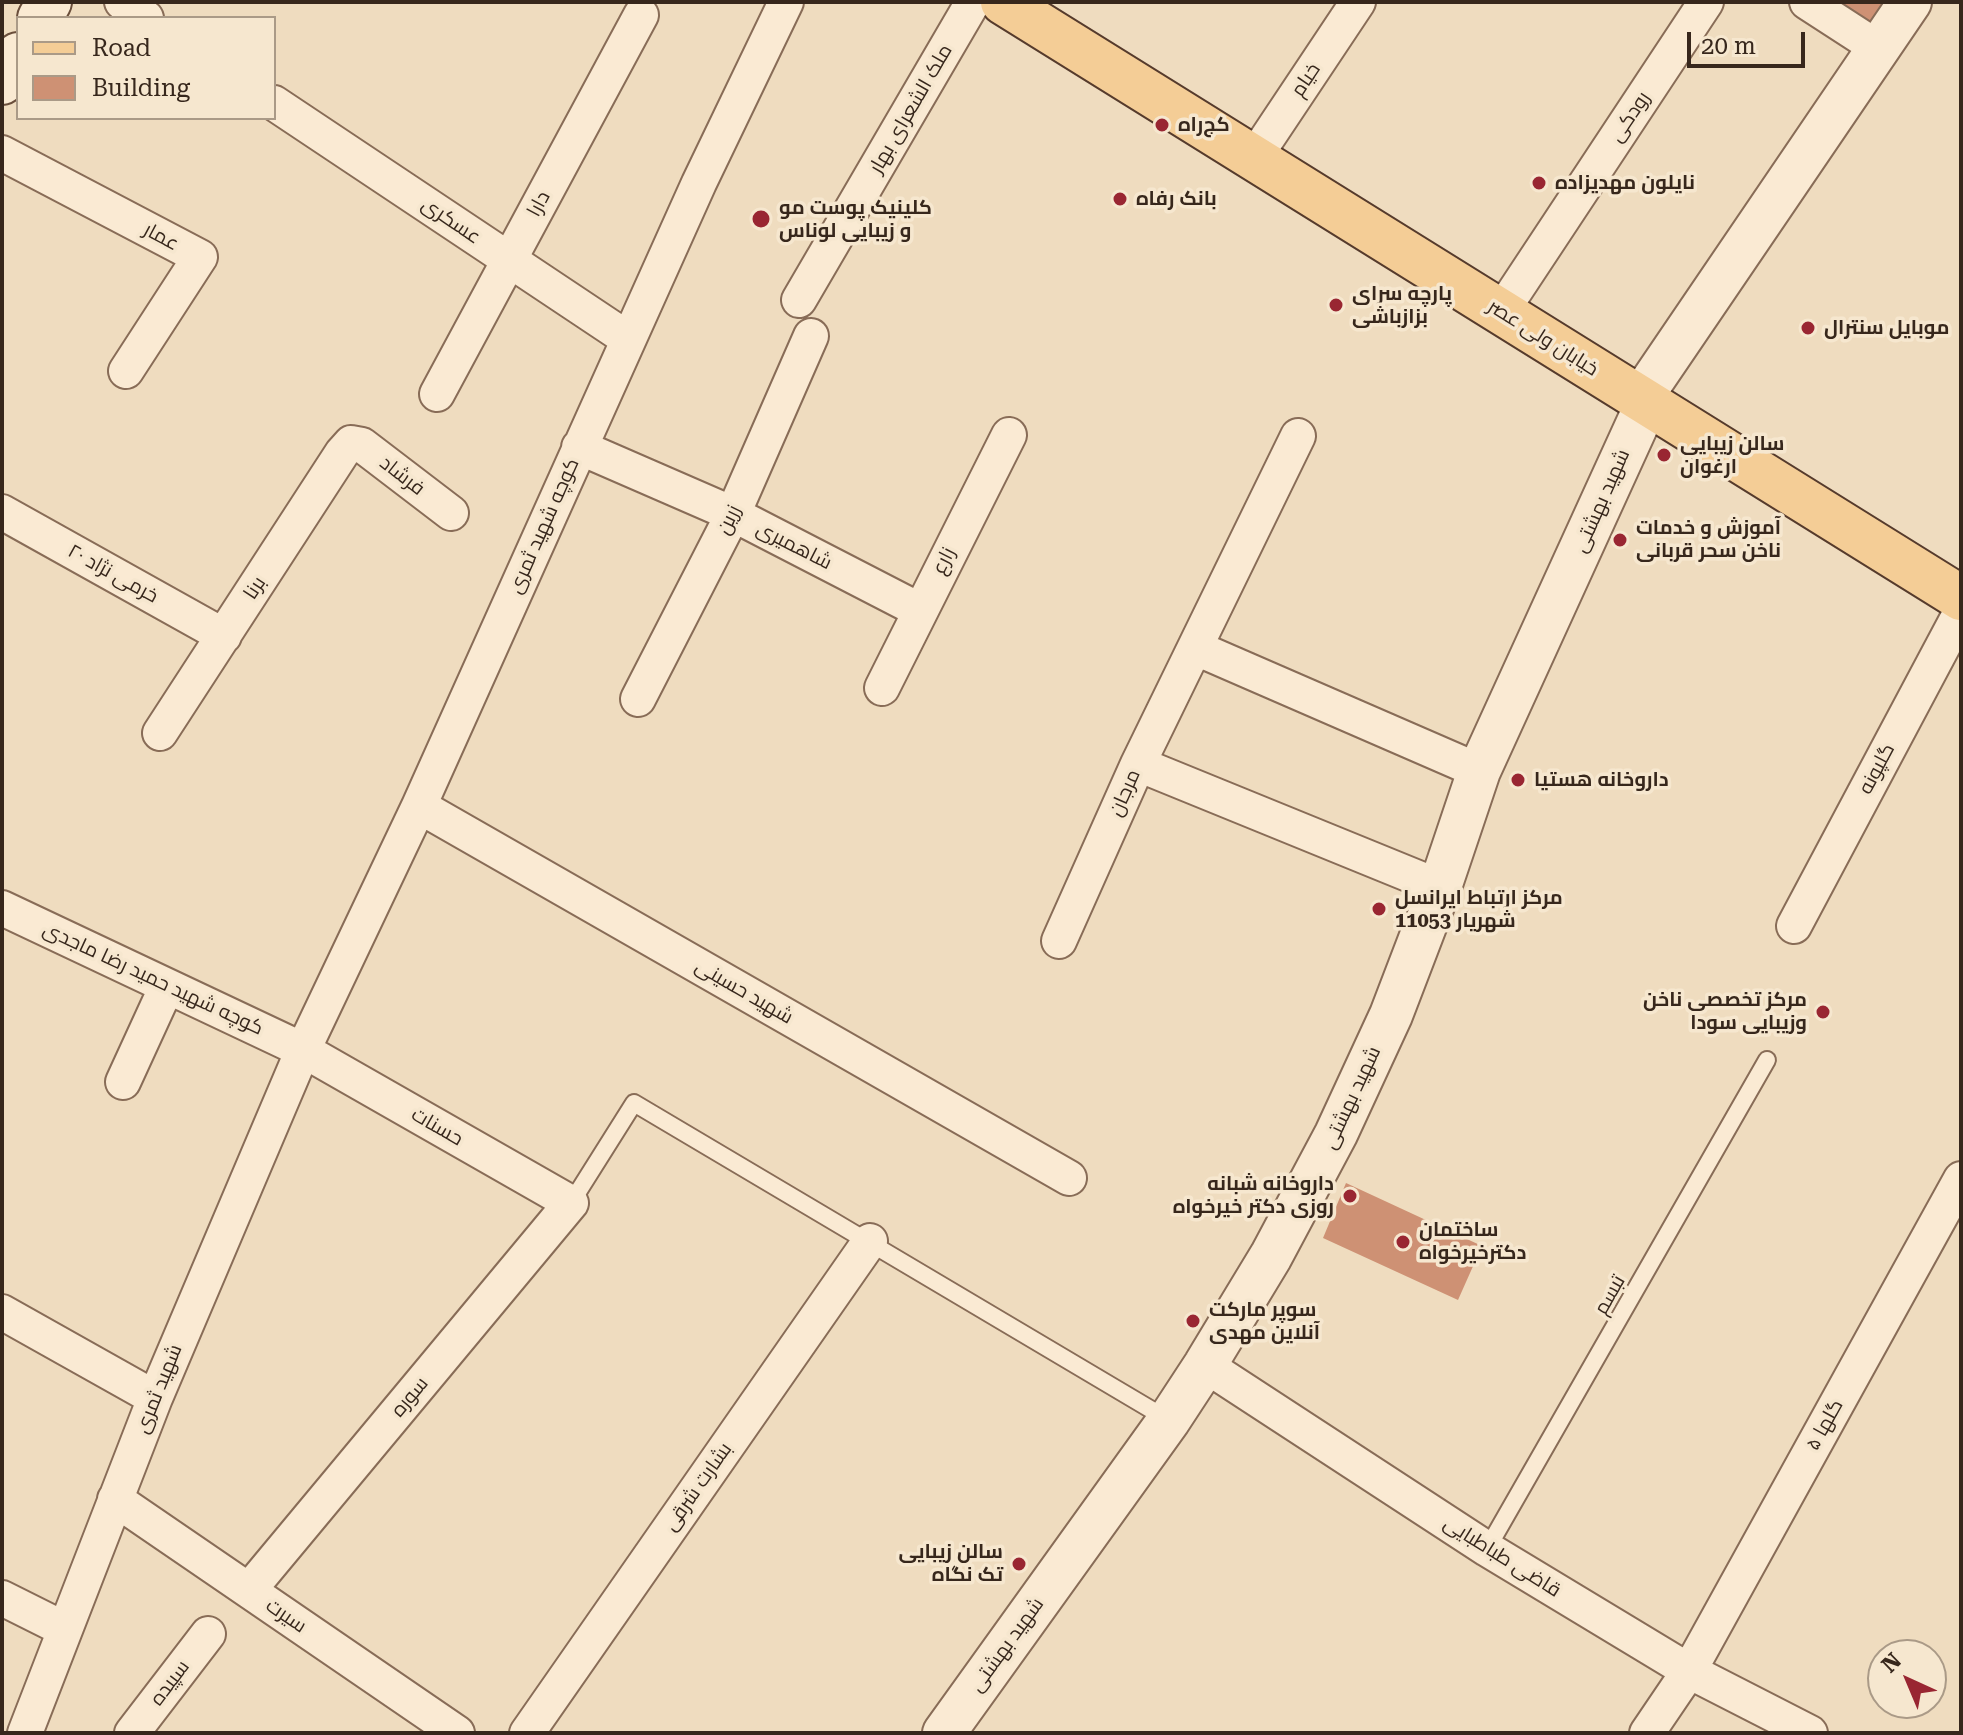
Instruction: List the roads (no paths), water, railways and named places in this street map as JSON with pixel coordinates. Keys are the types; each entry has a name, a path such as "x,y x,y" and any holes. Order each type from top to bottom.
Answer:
{"main road":[{"name":"خیابان ولی عصر","path":"1003,2 1048,14 1254,158 1961,598"},
{"path":"2,82 16,58"}],"street":[{"path":"122,2 143,16"},
{"name":"کوچه شهید ثمری","path":"303,1050 419,806 628,339 786,2"},
{"name":"ملک الشعرای بهار","path":"799,300 973,2"},
{"name":"خیام","path":"1254,158 1358,2"},
{"name":"رودکی","path":"1501,312 1706,2"},
{"path":"1807,2 1878,48"},
{"name":"شهید بهشتی","path":"944,1733 1169,1420 1271,1256 1336,1134 1391,1015 1440,887 1479,771 1643,401 1910,2"},
{"name":"دارا","path":"437,394 641,15"},
{"name":"عسکری","path":"276,104 628,339"},
{"name":"عمار","path":"2,153 200,257 126,371"},
{"name":"زرین","path":"638,699 733,514 811,336"},
{"name":"زارع","path":"882,688 1009,435"},
{"path":"1298,436 1196,648 1479,771"},
{"name":"فرشاد","path":"351,443 362,445 451,513"},
{"name":"برنا","path":"160,733 351,443"},
{"name":"شاهمیری","path":"579,447 733,514 919,610"},
{"name":"خرمی نژاد ۲۰","path":"2,512 224,636"},
{"name":"گلپونه","path":"1794,926 1961,612"},
{"name":"مرجان","path":"1059,941 1138,764 1196,648"},
{"path":"1138,764 1440,887"},
{"name":"شهید حسینی","path":"419,806 1069,1178"},
{"name":"کوچه شهید حمید رضا ماجدی","path":"2,908 303,1050"},
{"path":"123,1082 167,986"},
{"name":"حسنات","path":"303,1050 571,1203"},
{"name":"شهید ثمری","path":"25,1733 155,1398 303,1050"},
{"name":"گلها ۵","path":"1647,1733 1689,1671 1961,1179"},
{"name":"سوره","path":"249,1590 571,1203"},
{"name":"بشارت شرقی","path":"527,1733 870,1241"},
{"path":"2,1312 155,1398"},
{"name":"قاضی طباطبایی","path":"1205,1365 1487,1549 1689,1671 1810,1733"},
{"name":"سیرت","path":"115,1499 457,1733"},
{"path":"2,1598 64,1629"},
{"name":"سپیده","path":"132,1733 208,1634"}],"lane":[{"name":"تبسم","path":"1487,1549 1767,1060"},
{"path":"571,1203 634,1103 1169,1420"}],"place":[{"name":"کج‌راه","path":"1162,125"},
{"name":"نایلون مهدیزاده","path":"1539,183"},
{"name":"بانک رفاه","path":"1120,199"},
{"name":"کلینیک پوست مو و زیبایی لوناس","path":"761,219"},
{"name":"پارچه سرای بزازباشی","path":"1336,305"},
{"name":"موبایل سنترال","path":"1808,328"},
{"name":"سالن زیبایی ارغوان","path":"1664,455"},
{"name":"آموزش و‌ خدمات ناخن سحر قربانی","path":"1620,540"},
{"name":"داروخانه هستیا","path":"1518,780"},
{"name":"مرکز ارتباط ایرانسل 11053 شهریار","path":"1379,909"},
{"name":"مرکز تخصصی ناخن وزیبایی سودا","path":"1823,1012"},
{"name":"داروخانه شبانه روزی دکتر خیرخواه","path":"1350,1196"},
{"name":"ساختمان دکترخیرخواه","path":"1403,1242"},
{"name":"سوپر مارکت آنلاین مهدی","path":"1193,1321"},
{"name":"سالن زیبایی تک نگاه","path":"1019,1564"}]}
